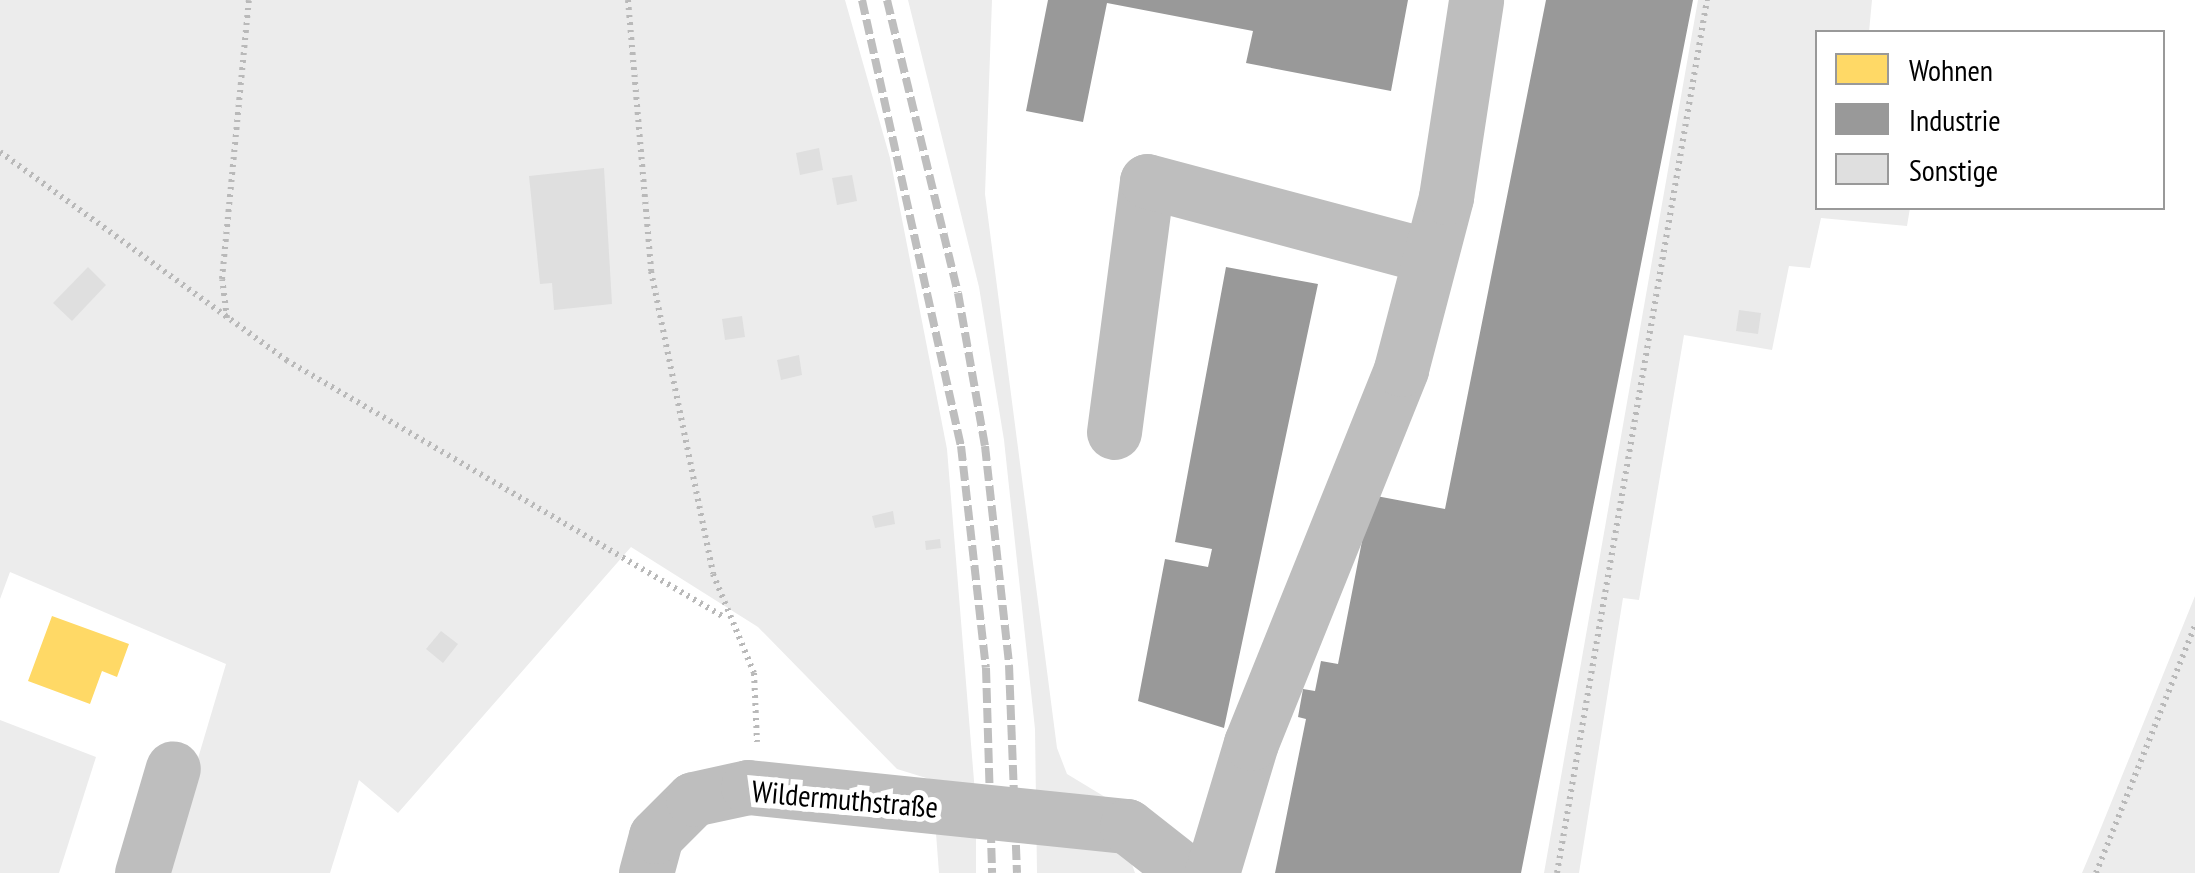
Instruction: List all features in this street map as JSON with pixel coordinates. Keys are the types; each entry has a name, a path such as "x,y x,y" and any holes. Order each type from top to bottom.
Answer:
{"street":[{"path":"1212,873 1251,742 1401,369 1428,256 1476,0"},
{"path":"1114,432 1147,181 1428,256"},
{"path":"142,873 173,768"},
{"name":"Wildermuthstraße","path":"646,873 656,836 693,798 760,788 1127,826 1187,873"}],"path":[{"path":"227,319 222,279 249,0"},
{"path":"628,0 651,271 724,618 754,673 760,788"},
{"path":"1556,873 1707,0"},
{"path":"0,152 227,319 724,618"},
{"path":"2096,873 2195,626"}],"shaded area":[{"path":"0,0 845,0 890,158 947,449 975,793 897,769 758,627 631,547 398,813 359,780 330,873 164,873 226,664 10,572 0,599"},
{"path":"908,0 992,0 985,194 1057,748 1067,774 1110,800 1135,873 1037,873 1035,729 1004,440 979,287"},
{"path":"1698,0 1872,0 1869,30 1815,30 1815,210 1910,210 1907,226 1821,218 1810,268 1789,266 1772,350 1684,335 1639,600 1623,598 1579,873 1544,873"},
{"path":"2195,596 2195,873 2082,873 2098,835"},
{"path":"0,720 96,757 59,873 0,873"},
{"path":"935,820 976,826 976,873 939,873"}],"building: Wohnen":[{"path":"52,616 129,644 117,677 102,671 90,704 28,681"}],"building: Industrie":[{"path":"1048,0 1408,0 1391,91 1246,63 1253,31 1107,3 1083,122 1026,111"},
{"path":"1546,0 1693,0 1521,873 1275,873 1306,719 1298,717 1303,689 1315,691 1321,661 1338,664 1371,495 1445,509"},
{"path":"1226,267 1318,284 1224,728 1138,701 1165,559 1208,567 1212,549 1175,542"}],"building: Sonstige":[{"path":"819,148 823,170 800,175 796,153"},
{"path":"604,168 612,304 554,310 552,283 540,284 529,176"},
{"path":"852,175 857,201 837,205 832,178"},
{"path":"88,267 106,285 72,321 53,303"},
{"path":"1739,310 1761,313 1758,334 1736,331"},
{"path":"742,316 745,337 725,340 722,319"},
{"path":"799,355 802,375 781,380 777,360"},
{"path":"893,511 895,524 875,528 872,516"},
{"path":"940,539 941,548 926,550 925,541"},
{"path":"441,631 458,644 443,663 426,649"}],"railway":[{"path":"862,0 961,446 986,668 992,873"},
{"path":"887,0 958,293 985,446 1009,665 1017,873"}]}
